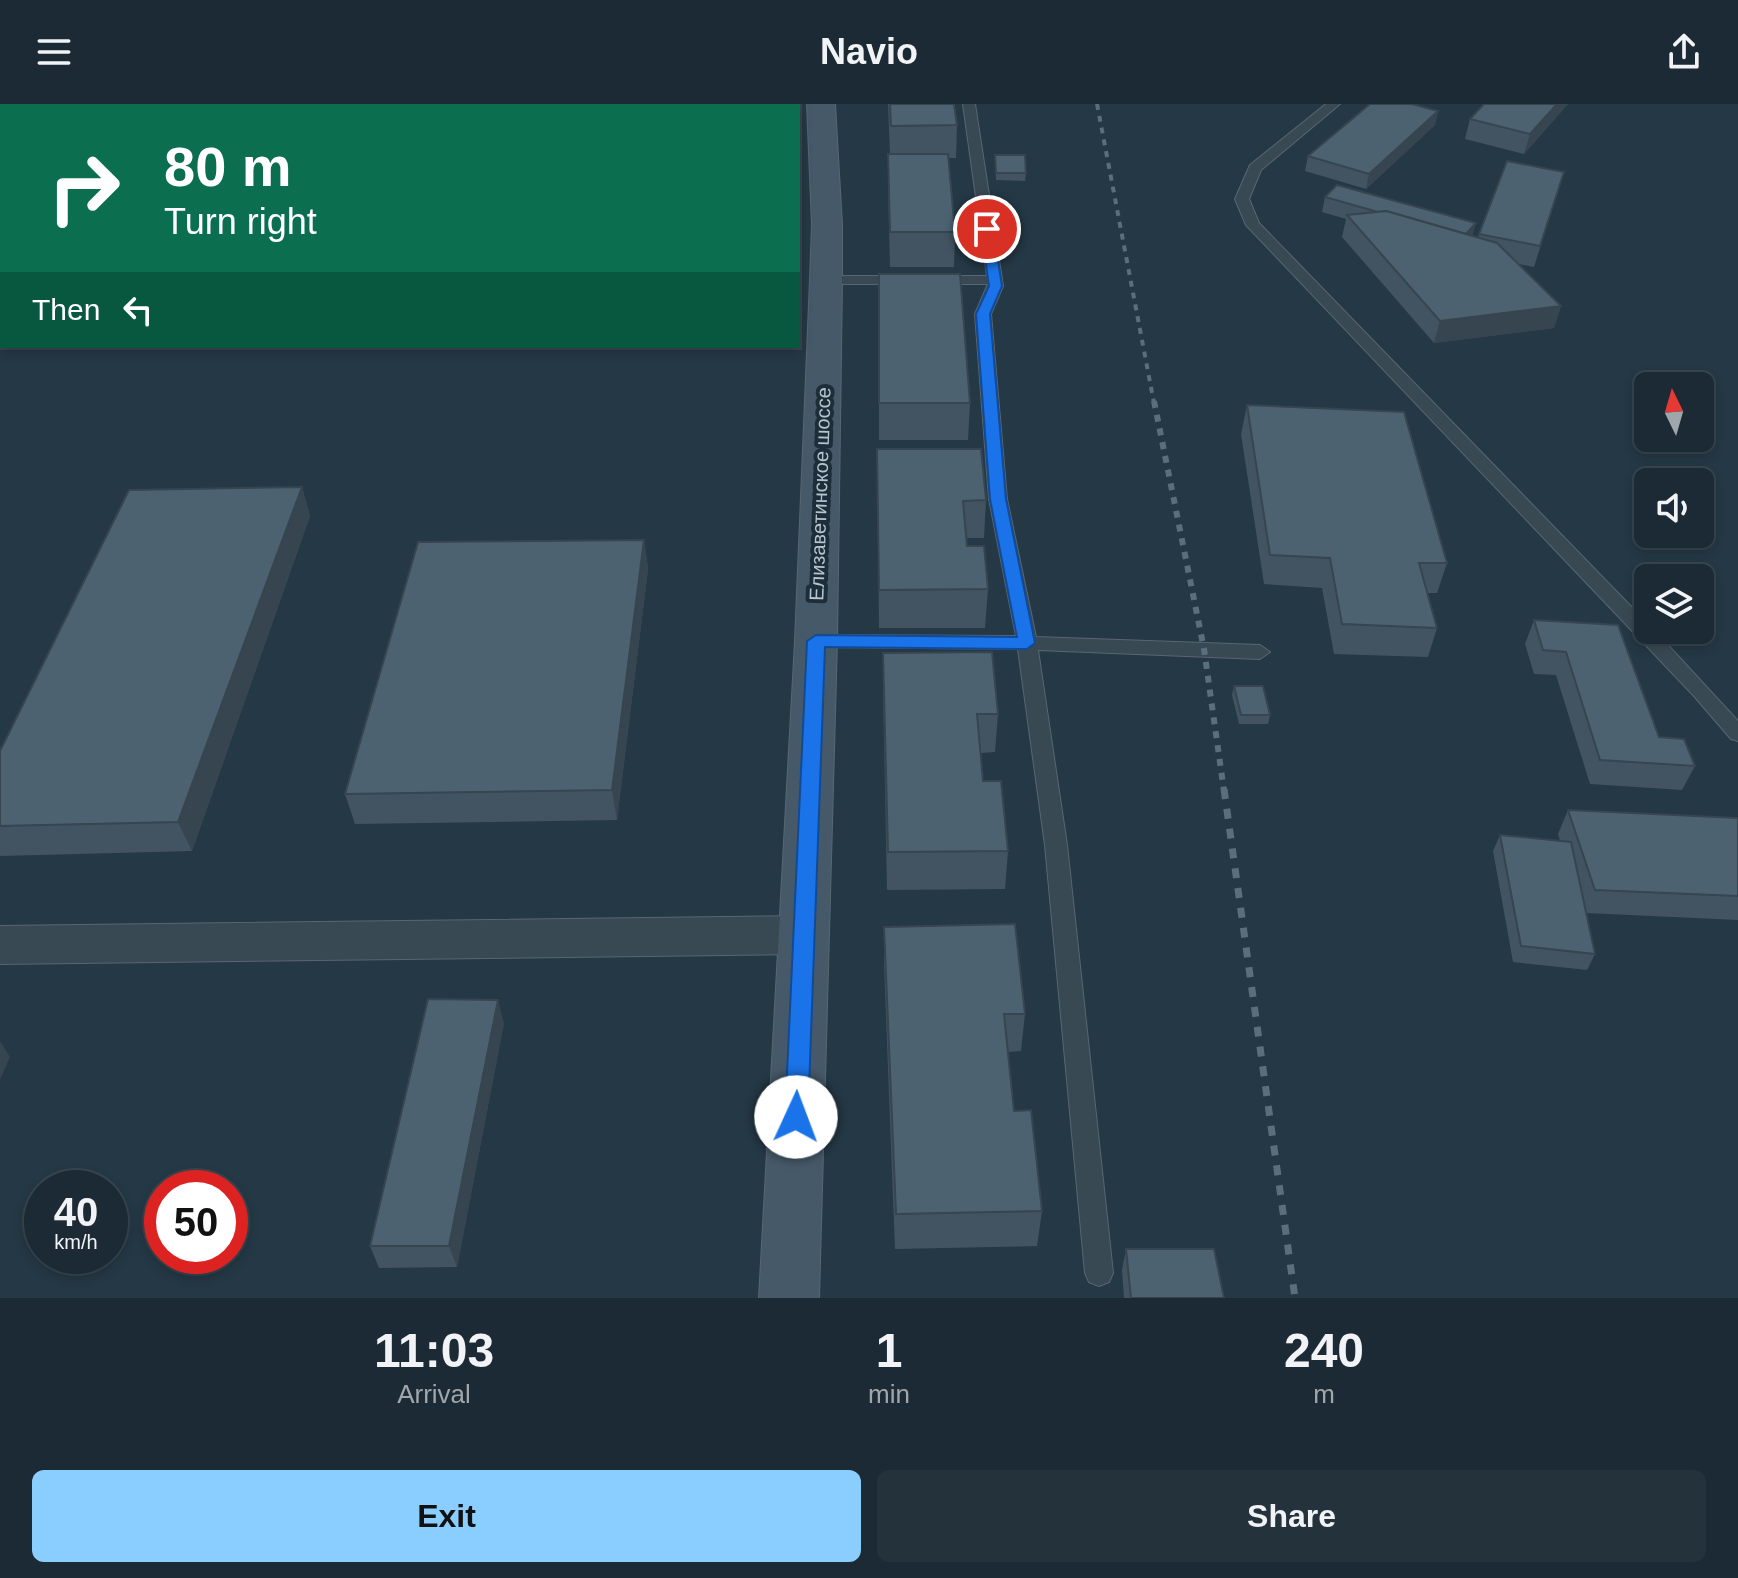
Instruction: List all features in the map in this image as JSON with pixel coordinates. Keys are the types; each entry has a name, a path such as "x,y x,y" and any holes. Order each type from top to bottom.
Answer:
{"main road":[{"name":"Елизаветинское шоссе","path":"789,1298 816,641 826,280 827,225 814,116"}],"street":[{"path":"0,945 804,935"}],"lane":[{"path":"969,104 996,286 983,314 998,499 1027,643 1056,845 1099,1273"},
{"path":"1334,104 1255,168 1242,199 1253,225 1690,679 1738,734"},
{"path":"826,280 995,280"},
{"path":"816,641 1027,643 1260,652"}],"building":[{"path":"890,104 954,104 957,125 891,126"},
{"path":"1370,104 1412,104 1438,111 1369,174 1308,156"},
{"path":"1484,104 1557,104 1530,134 1470,119"},
{"path":"888,154 948,154 955,232 890,232"},
{"path":"995,155 1025,155 1026,173 996,173"},
{"path":"1507,161 1564,172 1540,246 1479,234"},
{"path":"1337,185 1476,223 1466,234 1325,197"},
{"path":"1386,211 1497,243 1561,306 1440,321 1347,215"},
{"path":"879,274 960,274 970,403 879,403"},
{"path":"1247,405 1404,412 1447,563 1419,563 1437,628 1342,624 1330,558 1270,555"},
{"path":"877,449 981,449 986,500 963,501 967,546 984,546 988,589 879,590"},
{"path":"302,487 178,822 0,826 0,751 129,490"},
{"path":"644,540 612,790 345,794 418,542"},
{"path":"1534,620 1618,625 1659,737 1684,739 1695,766 1600,760 1566,652 1543,650"},
{"path":"992,652 998,714 977,714 983,781 1001,781 1008,851 888,852 883,653"},
{"path":"1234,686 1263,686 1270,715 1241,715"},
{"path":"1568,810 1738,818 1738,896 1595,890"},
{"path":"1500,835 1571,842 1595,954 1521,946"},
{"path":"1015,924 1025,1014 1004,1014 1014,1111 1031,1110 1042,1211 896,1214 884,927"},
{"path":"428,999 498,1000 449,1246 370,1246"},
{"path":"1126,1249 1214,1249 1224,1298 1131,1298"}],"railway":[{"path":"1097,104 1154,403"},
{"path":"1154,401 1204,649 1224,791"},
{"path":"1224,789 1295,1298"}],"route":[{"path":"796,1117 816,641 1027,643 998,499 983,314 996,286 987,229"}]}
